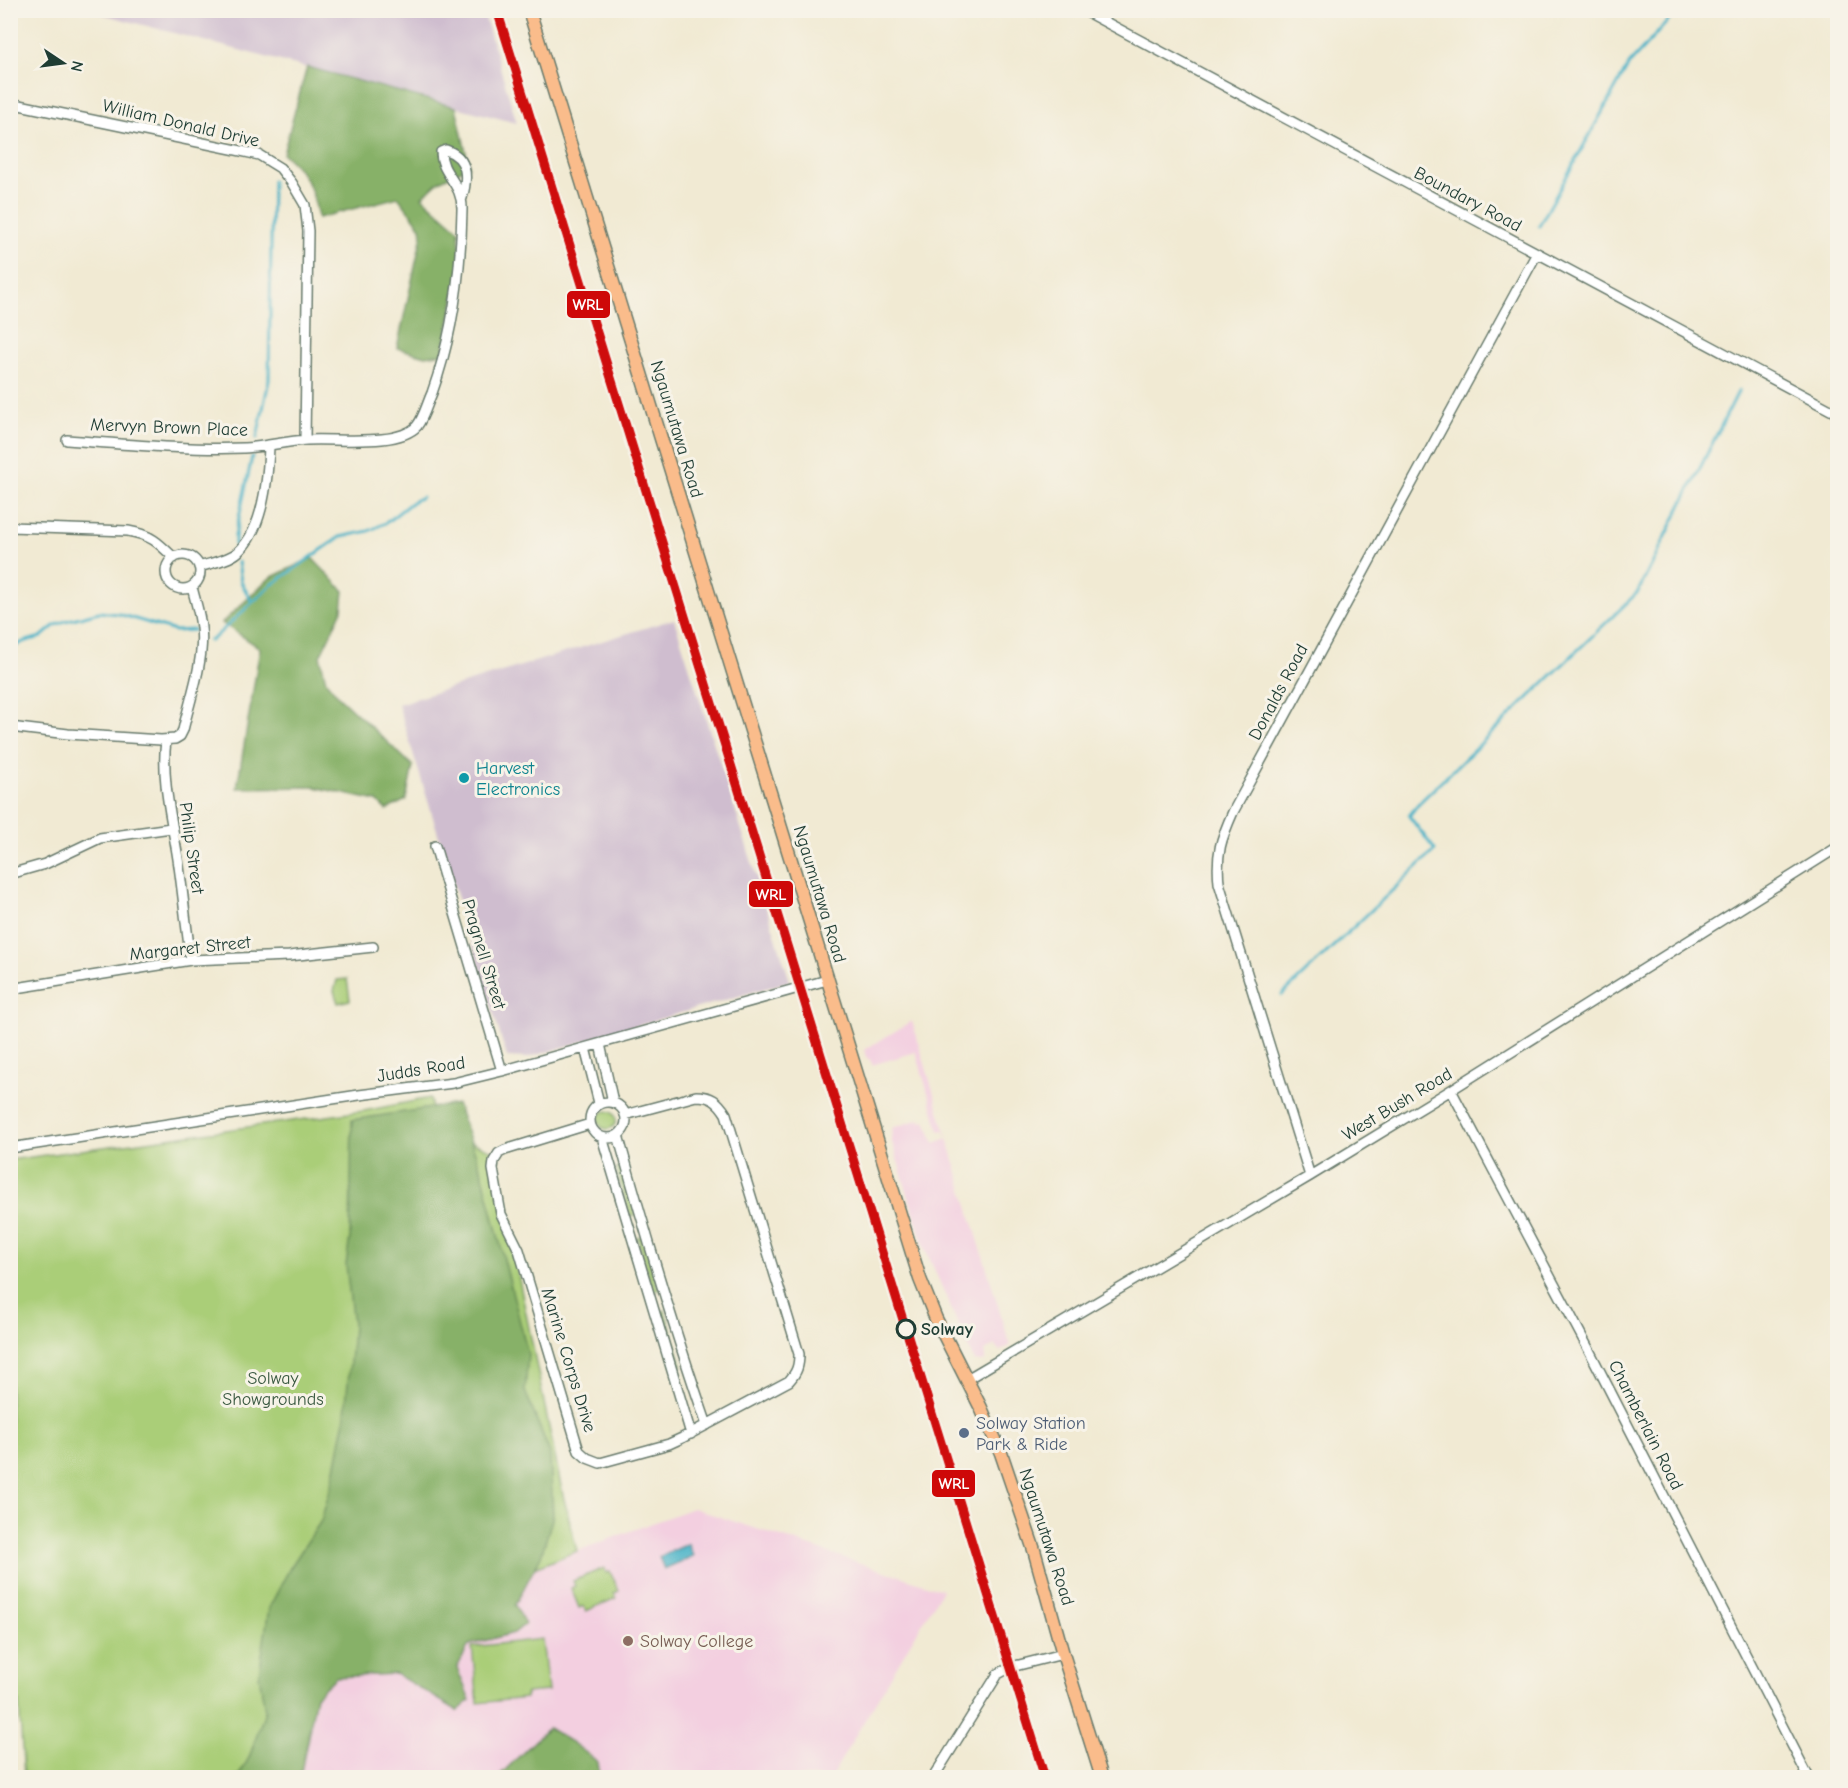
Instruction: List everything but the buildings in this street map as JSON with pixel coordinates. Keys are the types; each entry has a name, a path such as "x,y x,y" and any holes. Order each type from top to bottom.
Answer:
{"main road":[{"name":"Ngaumutawa Road","path":"530,10 921,1279 936,1319 1001,1453 1034,1550 1102,1778"}],"street":[{"name":"Boundary Road","path":"1083,10 1536,255 1838,414"},
{"name":"William Donald Drive","path":"10,103 259,155 280,168 292,183 304,205 308,231 305,440"},
{"name":"Mervyn Brown Place","path":"67,440 214,448 269,446 305,440 390,439 405,435 423,416 439,373 452,316 462,198 467,180 461,161 446,150 441,152 441,163 462,198"},
{"name":"Donalds Road","path":"1310,1176 1219,883 1217,861 1222,837 1233,812 1353,589 1536,255"},
{"path":"199,567 238,553 250,538 259,515 268,477 269,446"},
{"path":"10,527 128,531 144,534 160,544 174,558"},
{"path":"189,557 197,563 199,578 192,587 186,589 175,587 168,579 167,567 174,558 189,557"},
{"path":"10,727 68,734 166,740 180,736 200,659 201,627 192,587"},
{"name":"Philip Street","path":"166,740 164,757 171,828 178,857 191,960"},
{"path":"10,874 45,864 100,838 171,828"},
{"name":"Pragnell Street","path":"435,846 502,1071"},
{"name":"West Bush Road","path":"967,1379 1451,1090 1838,847"},
{"name":"Margaret Street","path":"10,989 191,960 290,956 373,947"},
{"name":"Judds Road","path":"10,1148 442,1084 502,1071 828,980"},
{"path":"600,1044 613,1102"},
{"path":"585,1048 599,1103"},
{"name":"Chamberlain Road","path":"1451,1090 1601,1373 1809,1778"},
{"name":"Marine Corps Drive","path":"590,1124 505,1150 494,1161 492,1169 501,1214 519,1251 579,1451 587,1458 600,1463 669,1444 789,1381 796,1373 799,1354 726,1114 719,1104 705,1096 696,1096 626,1115"},
{"path":"613,1102 621,1106 626,1115 626,1123 618,1135 602,1137 592,1130 591,1112 599,1103 613,1102"},
{"path":"618,1135 689,1374 707,1425"},
{"path":"602,1137 691,1434"},
{"path":"629,1228 643,1224"},
{"path":"652,1303 666,1299"},
{"path":"676,1378 689,1374"},
{"path":"933,1778 998,1674 1011,1667 1064,1653"}],"shaded area":[{"path":"90,11 483,11 517,123"},
{"path":"674,619 790,981 526,1058 507,1057 398,704"},
{"path":"912,1021 1010,1345 1000,1351 994,1345 985,1351 986,1360 983,1362 974,1361 924,1246 891,1139 892,1128 920,1119 921,1122 926,1120 934,1144 947,1138 944,1130 939,1131 916,1052 872,1065 864,1050"},
{"name":"Solway College","path":"693,1508 942,1590 831,1777 264,1778 297,1656 392,1625 577,1551"}],"green space":[{"path":"307,67 456,107 469,166 439,181 422,197 459,230 461,267 443,353 426,356 397,348 422,235 421,227 398,197 318,218 308,182 298,168 283,154"},
{"path":"312,558 344,591 342,610 320,656 326,681 339,697 413,766 406,800 386,810 377,801 314,787 237,788 260,648 222,623 270,578"},
{"path":"347,979 350,1000 338,1003 334,991 337,980"},
{"name":"Solway Showgrounds","path":"430,1098 439,1146 468,1141 493,1151 562,1491 577,1551 392,1625 297,1656 264,1777 24,1777 19,1702 10,1702 10,1160 364,1111"},
{"path":"457,1104 482,1172 528,1354 525,1391 550,1453 553,1516 541,1556 515,1605 525,1624 514,1633 469,1645 457,1668 470,1700 458,1711 396,1674 336,1677 316,1696 300,1777 238,1777 249,1758 265,1711 259,1675 269,1608 290,1568 321,1521 333,1479 344,1424 353,1324 346,1265 350,1237 352,1120"},
{"path":"603,1111 611,1111 616,1116 614,1127 603,1129 598,1124 598,1116"},
{"path":"621,1167 636,1215 630,1216 616,1169"},
{"path":"642,1236 659,1290 653,1291 637,1237"},
{"path":"665,1310 682,1365 677,1366 660,1312"},
{"path":"604,1568 606,1573 610,1572 619,1591 614,1593 616,1598 586,1611 583,1606 579,1608 571,1588 575,1586 573,1581"},
{"path":"542,1639 548,1691 526,1693 526,1698 478,1703 472,1647"},
{"path":"548,1728 598,1762 600,1777 498,1777"}],"water":[{"path":"688,1544 693,1556 664,1569 659,1557"}],"waterway":[{"path":"1539,226 1629,64 1678,10"},
{"path":"257,438 269,380 272,181"},
{"path":"1282,995 1435,850 1409,816 1418,804 1638,592 1739,390"},
{"path":"235,546 235,536 252,457"},
{"path":"209,640 212,640 270,586 340,537 369,531 387,522 422,497"},
{"path":"238,562 241,582 252,602"},
{"path":"10,649 23,642 41,637 54,626 65,621 99,612 119,614 175,631 194,630"}],"transit line":[{"name":"WRL","path":"497,10 1045,1778"}],"place":[{"name":"Harvest Electronics","path":"464,778"},
{"name":"Solway","path":"906,1329"},
{"name":"Solway Station Park & Ride","path":"964,1433"},
{"name":"Solway College","path":"628,1641"}]}
